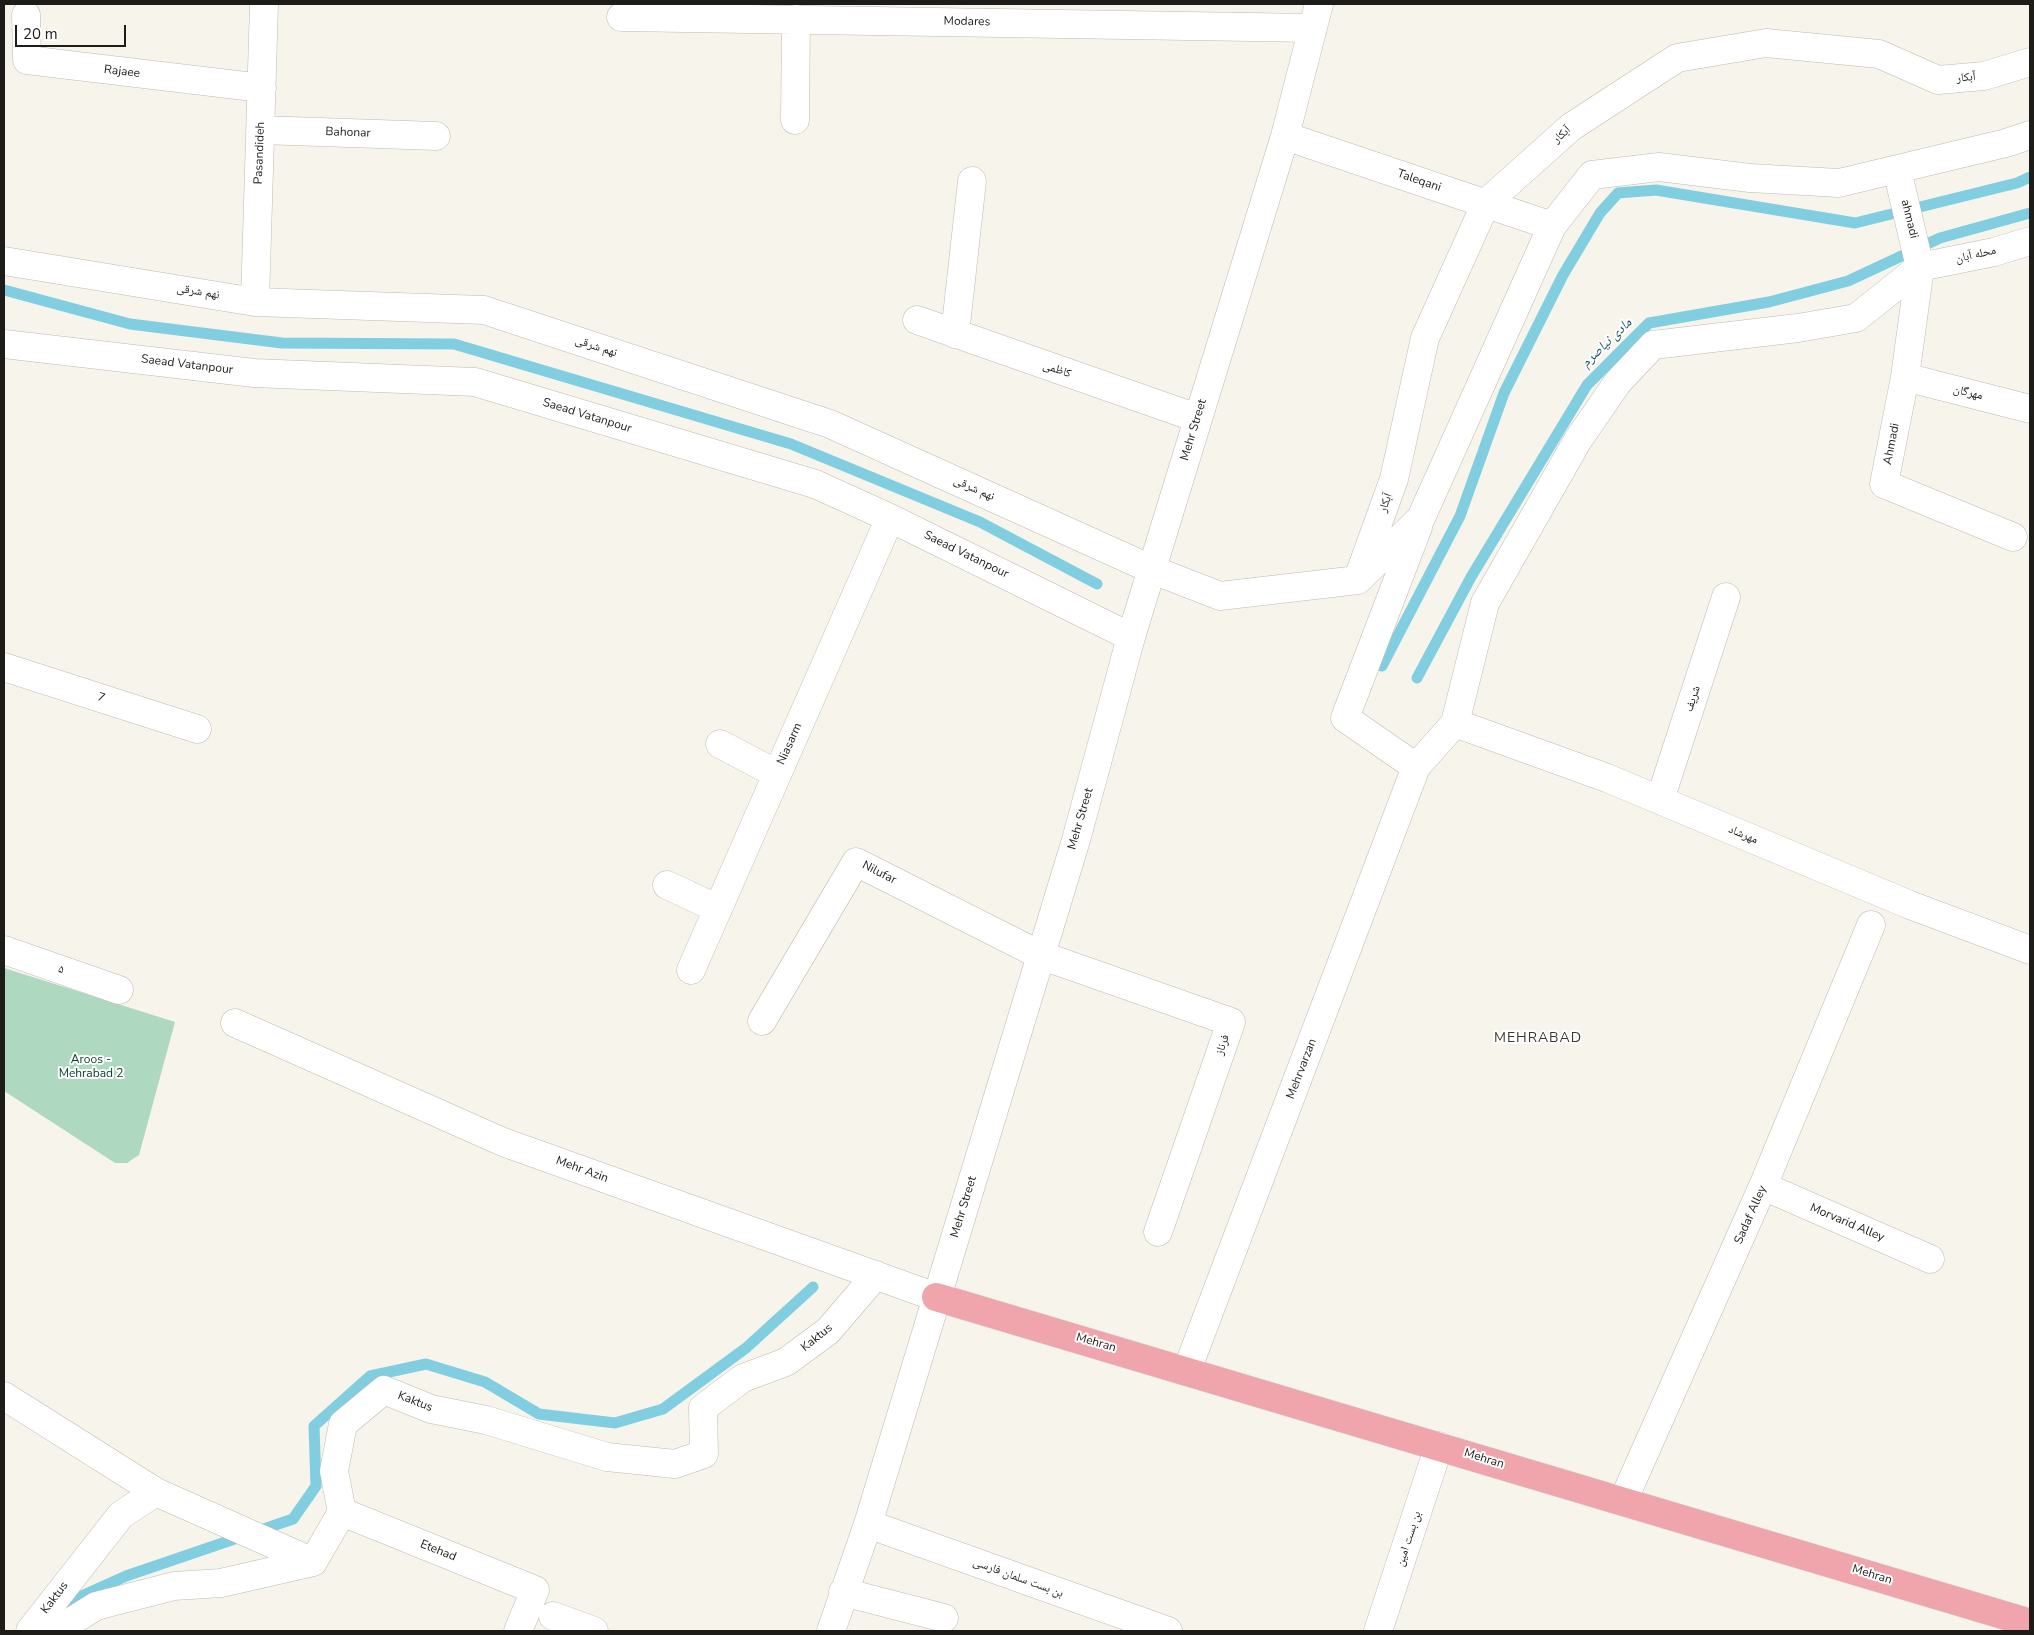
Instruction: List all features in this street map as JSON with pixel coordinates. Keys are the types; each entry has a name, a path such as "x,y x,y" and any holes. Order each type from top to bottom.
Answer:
{"main road":[{"name":"Mehran","path":"936,1297 1188,1370 2030,1623"}],"street":[{"name":"Pasandideh","path":"256,302 264,4"},
{"name":"Rajaee","path":"26,15 27,60 262,88"},
{"name":"Modares","path":"621,16 796,19 1316,16"},
{"name":"Mehr Street","path":"831,1631 868,1524 1076,840 1131,637 1153,570 1197,418 1286,136 1316,16"},
{"path":"795,120 796,19"},
{"name":"آبکار","path":"1358,580 1394,480 1425,338 1486,203 1571,127 1677,58 1766,43 1879,54 1938,80 1984,76 2030,62"},
{"name":"Bahonar","path":"261,130 436,136"},
{"path":"1920,267 1856,318 1798,328 1654,345 1618,382 1578,440 1485,603 1455,722 1416,767 1345,718 1422,518 1552,226 1592,175 1659,166 1750,178 1839,183 2006,143 2030,135"},
{"name":"Taleqani","path":"1286,136 1552,226"},
{"name":"ahmadi","path":"1897,170 1920,267"},
{"path":"955,334 972,181"},
{"name":"محله آبان","path":"1920,267 1994,252 2030,241"},
{"name":"نهم شرقی","path":"4,261 256,302 484,310 830,424 1153,570"},
{"name":"Ahmadi","path":"1920,267 1905,378 1884,484 2013,537"},
{"name":"کاظمی","path":"917,320 1197,418"},
{"name":"Saead Vatanpour","path":"4,344 254,373 475,382 815,484 890,518 1131,637"},
{"name":"مهرگان","path":"1905,378 2030,409"},
{"name":"Niasarm","path":"691,970 890,518"},
{"path":"1153,570 1220,596 1358,580 1422,518"},
{"name":"شریف","path":"1660,800 1726,597"},
{"name":"7","path":"4,667 197,729"},
{"name":"مهرشاد","path":"1455,722 1660,800 1910,905 2030,950"},
{"path":"720,744 777,774"},
{"name":"Mehrvarzan","path":"1188,1370 1416,767"},
{"name":"Nilufar","path":"762,1021 856,862 1040,955"},
{"path":"667,885 718,909"},
{"name":"Sadaf Alley","path":"1623,1501 1763,1186 1871,925"},
{"name":"۵","path":"4,950 119,990"},
{"name":"فرناز","path":"1040,955 1231,1022 1158,1232"},
{"name":"Mehr Azin","path":"236,1023 503,1142 936,1297"},
{"name":"Morvarid Alley","path":"1763,1186 1930,1259"},
{"name":"Kaktus","path":"342,1512 334,1471 343,1424 384,1390 430,1409 486,1420 607,1457 675,1464 704,1454 702,1408 743,1378 786,1362 828,1331 876,1275"},
{"path":"4,1396 156,1492 314,1562"},
{"name":"بن بست امین","path":"1378,1631 1440,1446"},
{"name":"Kaktus","path":"30,1631 121,1515 156,1492"},
{"path":"56,1631 96,1606 174,1586 221,1583 314,1562 342,1512"},
{"name":"Etehad","path":"342,1512 535,1590 518,1631"},
{"name":"بن بست سلمان فارسی","path":"868,1524 1168,1631"},
{"path":"844,1592 944,1618"},
{"path":"553,1616 594,1631"}],"green space":[{"name":"Aroos - Mehrabad 2","path":"4,968 175,1022 139,1155 127,1163 115,1163 4,1091"}],"waterway":[{"path":"1382,666 1460,516 1504,393 1563,275 1600,213 1618,193 1656,190 1855,223 2017,183 2030,177"},
{"name":"مادی نیاصرم","path":"1417,678 1471,577 1587,385 1649,323 1769,302 1848,281 1940,238 2030,213"},
{"path":"4,290 130,324 282,343 454,344 791,444 980,522 1097,584"},
{"path":"61,1610 66,1603 126,1576 293,1519 316,1486 314,1426 370,1376 426,1364 485,1382 539,1414 615,1423 663,1409 746,1348 813,1287"}],"district":[{"name":"MEHRABAD","path":"1538,1039"}]}
